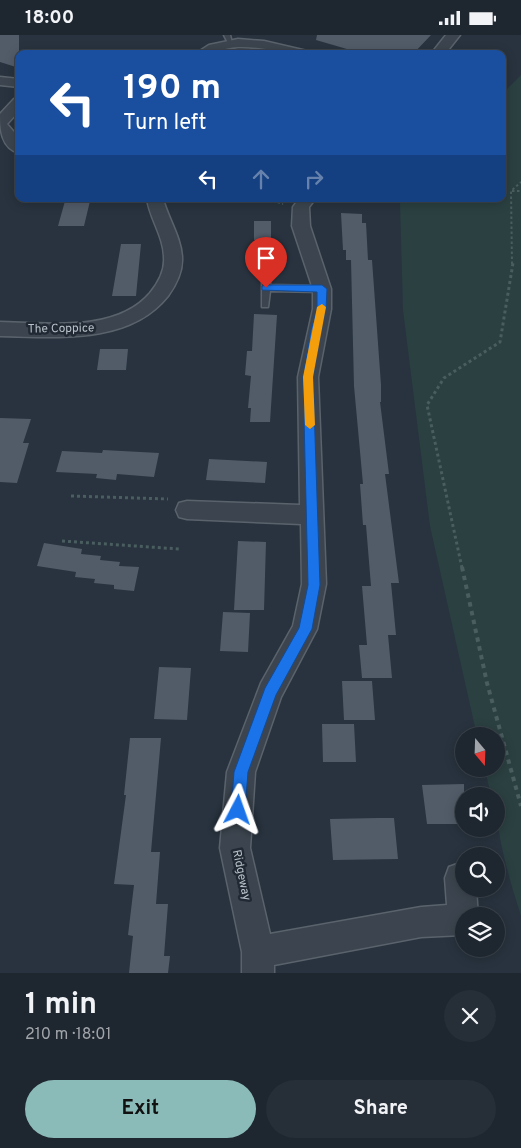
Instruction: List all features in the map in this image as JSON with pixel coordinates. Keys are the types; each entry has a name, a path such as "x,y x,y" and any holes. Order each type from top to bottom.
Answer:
{"street":[{"path":"441,50 453,35"},
{"path":"207,50 228,38 285,50"},
{"path":"0,81 15,83"},
{"path":"15,107 0,124 15,143"},
{"name":"The Coppice","path":"0,329 103,327 136,315 158,298 171,274 173,255 157,215 155,202"},
{"name":"Ridgeway","path":"258,962 235,848 241,772 270,692 305,629 314,585 308,377 316,330 322,309 322,289 301,225 301,207 305,202"},
{"path":"187,510 313,515"},
{"path":"258,962 420,922 463,920 461,897"}],"lane":[{"path":"265,305 266,271"},
{"path":"266,288 322,289"}],"path":[{"path":"511,191 521,183"},
{"path":"511,191 521,191"},
{"path":"511,191 513,260 500,341 444,377 427,405 487,683 521,806"},
{"path":"71,496 173,499 187,510"},
{"path":"62,541 180,549"}],"green space":[{"path":"521,75 521,916 505,859 505,847 502,847 500,837 505,837 505,787 489,787 487,777 505,777 505,727 475,727 430,526 403,310 400,203 506,202 506,90"}],"building":[{"path":"0,35 19,35 19,50 15,50 15,67 0,62"},
{"path":"317,35 431,35 417,50 350,50 316,40"},
{"path":"65,202 90,202 84,226 58,226"},
{"path":"341,213 362,214 362,223 366,223 368,260 372,260 381,385 380,402 389,474 385,474 399,583 391,583 396,635 388,635 392,678 362,678 359,645 367,645 362,586 371,586 366,525 363,525 360,484 363,484 354,386 351,260 346,260 346,250 343,250"},
{"path":"254,221 271,221 271,240 254,240"},
{"path":"121,244 141,244 136,296 112,296"},
{"path":"254,314 277,315 270,422 250,422 251,408 248,408 251,376 245,375 247,351 252,351"},
{"path":"100,349 128,349 126,370 97,370"},
{"path":"0,418 31,419 23,443 29,443 17,483 0,482"},
{"path":"103,450 159,453 154,477 117,474 116,480 96,478 97,474 56,472 62,451 102,453"},
{"path":"209,459 267,462 265,483 206,480"},
{"path":"238,541 266,542 264,610 234,610"},
{"path":"44,543 82,549 81,554 101,556 100,560 120,562 119,566 139,567 134,591 114,589 114,585 94,583 95,579 75,577 76,572 37,566"},
{"path":"223,612 250,613 248,652 220,651"},
{"path":"159,667 191,668 187,720 154,719"},
{"path":"342,681 372,681 375,720 344,720"},
{"path":"322,724 354,724 356,762 323,762"},
{"path":"130,738 161,738 151,852 160,852 156,904 168,904 164,956 170,956 168,973 129,973 133,936 128,935 134,885 114,884 126,795 124,795"},
{"path":"464,784 464,787 455,787 455,824 427,824 422,785"},
{"path":"394,818 398,859 333,860 330,819"}],"slow traffic":[{"path":"310,425 308,377 322,307"}],"route":[{"path":"238,810 241,772 270,692 305,629 314,585 308,377 316,330 322,309 322,289 266,288"}]}
